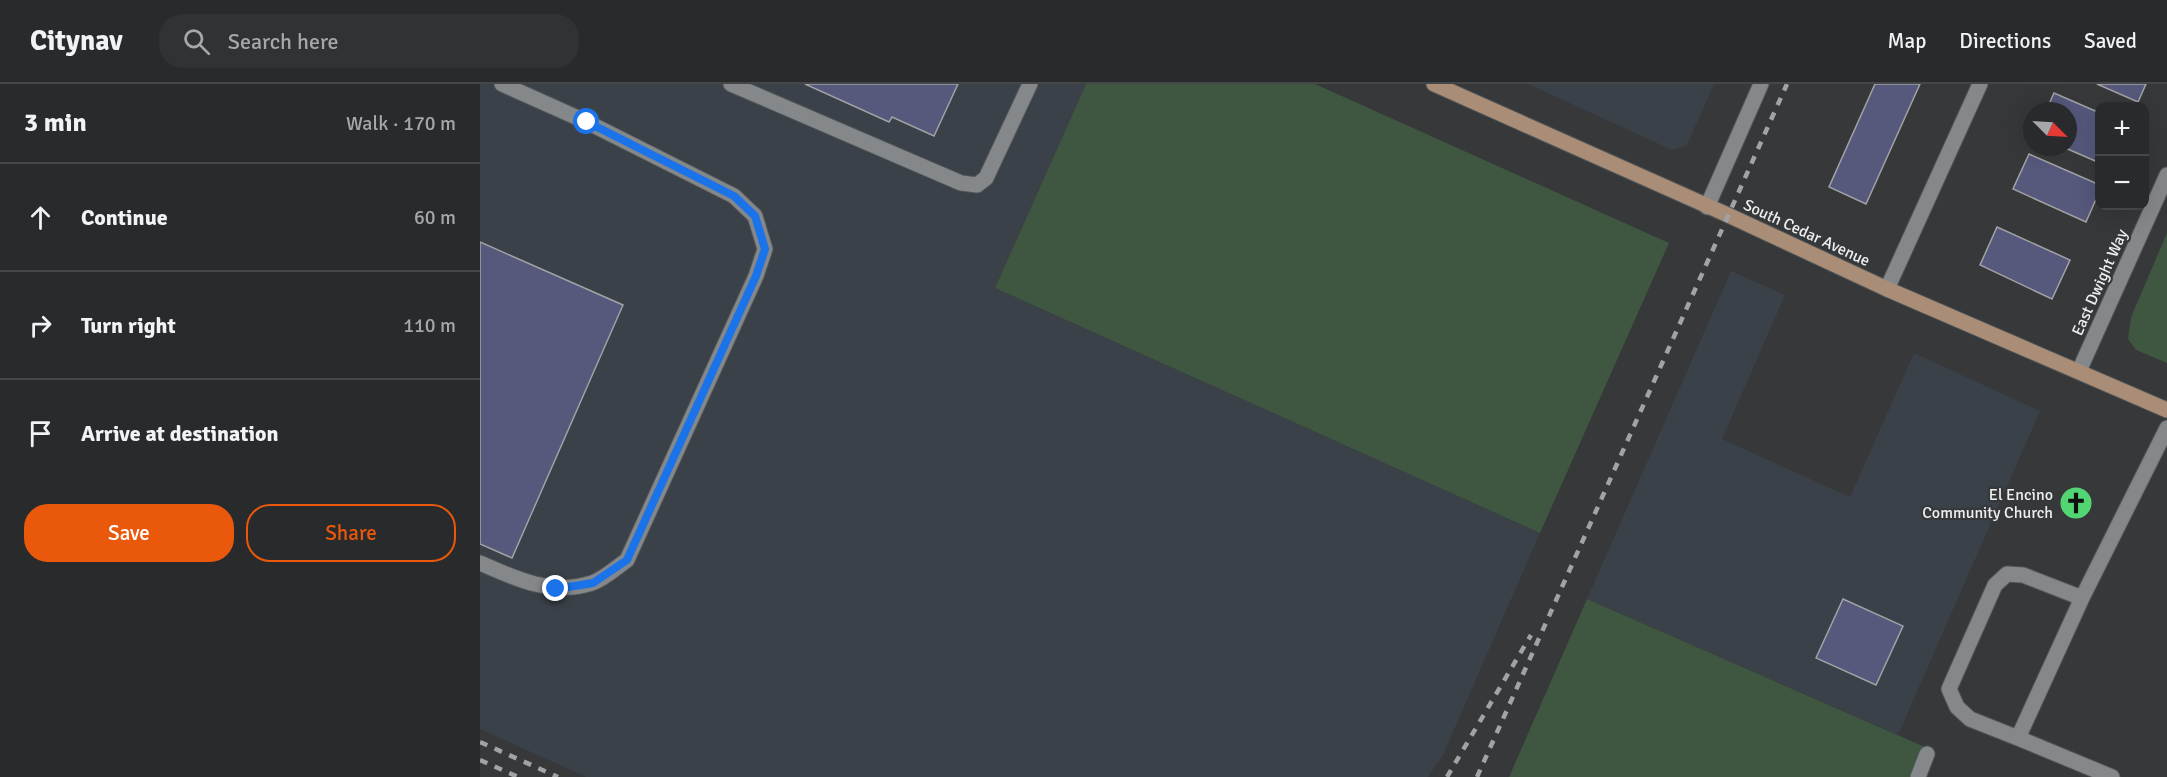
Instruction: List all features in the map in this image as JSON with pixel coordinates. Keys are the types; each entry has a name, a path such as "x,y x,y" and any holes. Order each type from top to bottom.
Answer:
{"main road":[{"name":"South Cedar Avenue","path":"1434,84 1728,215 1887,289 2167,410"}],"street":[{"path":"480,563 513,578 556,589 593,583 627,560 756,276 765,249 755,216 734,196 587,122 502,84"},
{"path":"731,84 962,183 976,185 986,178 1030,84"},
{"path":"1707,207 1761,84"},
{"path":"1887,289 1980,84"},
{"name":"East Dwight Way","path":"2079,371 2167,175"},
{"path":"2018,738 2082,598 2167,428"},
{"path":"2082,598 2022,575 2007,574 1995,585 1949,689 1957,707 1970,719 2112,777"},
{"path":"1918,777 1927,754"}],"shaded area":[{"path":"480,84 1086,84 995,288 1540,533 1443,755 1428,777 586,777 480,729"},
{"path":"1528,84 1714,84 1687,145 1672,150"},
{"path":"1731,271 1785,295 1722,439 1850,497 1914,353 2040,411 1898,735 1587,599"}],"green space":[{"path":"1086,84 1315,84 1669,243 1540,533 995,288"},
{"path":"2167,233 2167,363 2136,350 2128,339 2131,317"},
{"path":"1587,599 1934,751 1923,777 1509,777"}],"building":[{"path":"805,84 958,84 934,136 892,117 889,122"},
{"path":"1875,84 1920,84 1866,204 1829,187"},
{"path":"2097,84 2146,84 2138,102"},
{"path":"2054,93 2075,102 2050,102"},
{"path":"2077,103 2095,111 2095,161 2077,153"},
{"path":"2028,156 2034,156 2095,183 2095,201 2086,222 2013,189"},
{"path":"1997,227 2070,260 2052,299 1980,265"},
{"path":"480,242 623,305 512,558 480,544"},
{"path":"1843,599 1903,626 1876,685 1816,658"}],"railway":[{"path":"1477,777 1787,84"},
{"path":"1447,777 1531,635"},
{"path":"480,742 558,777"},
{"path":"480,760 518,777"}],"place":[{"name":"El Encino Community Church","path":"2076,503"}],"route":[{"path":"556,589 593,583 627,560 756,276 765,249 755,216 734,196 587,122"}]}
